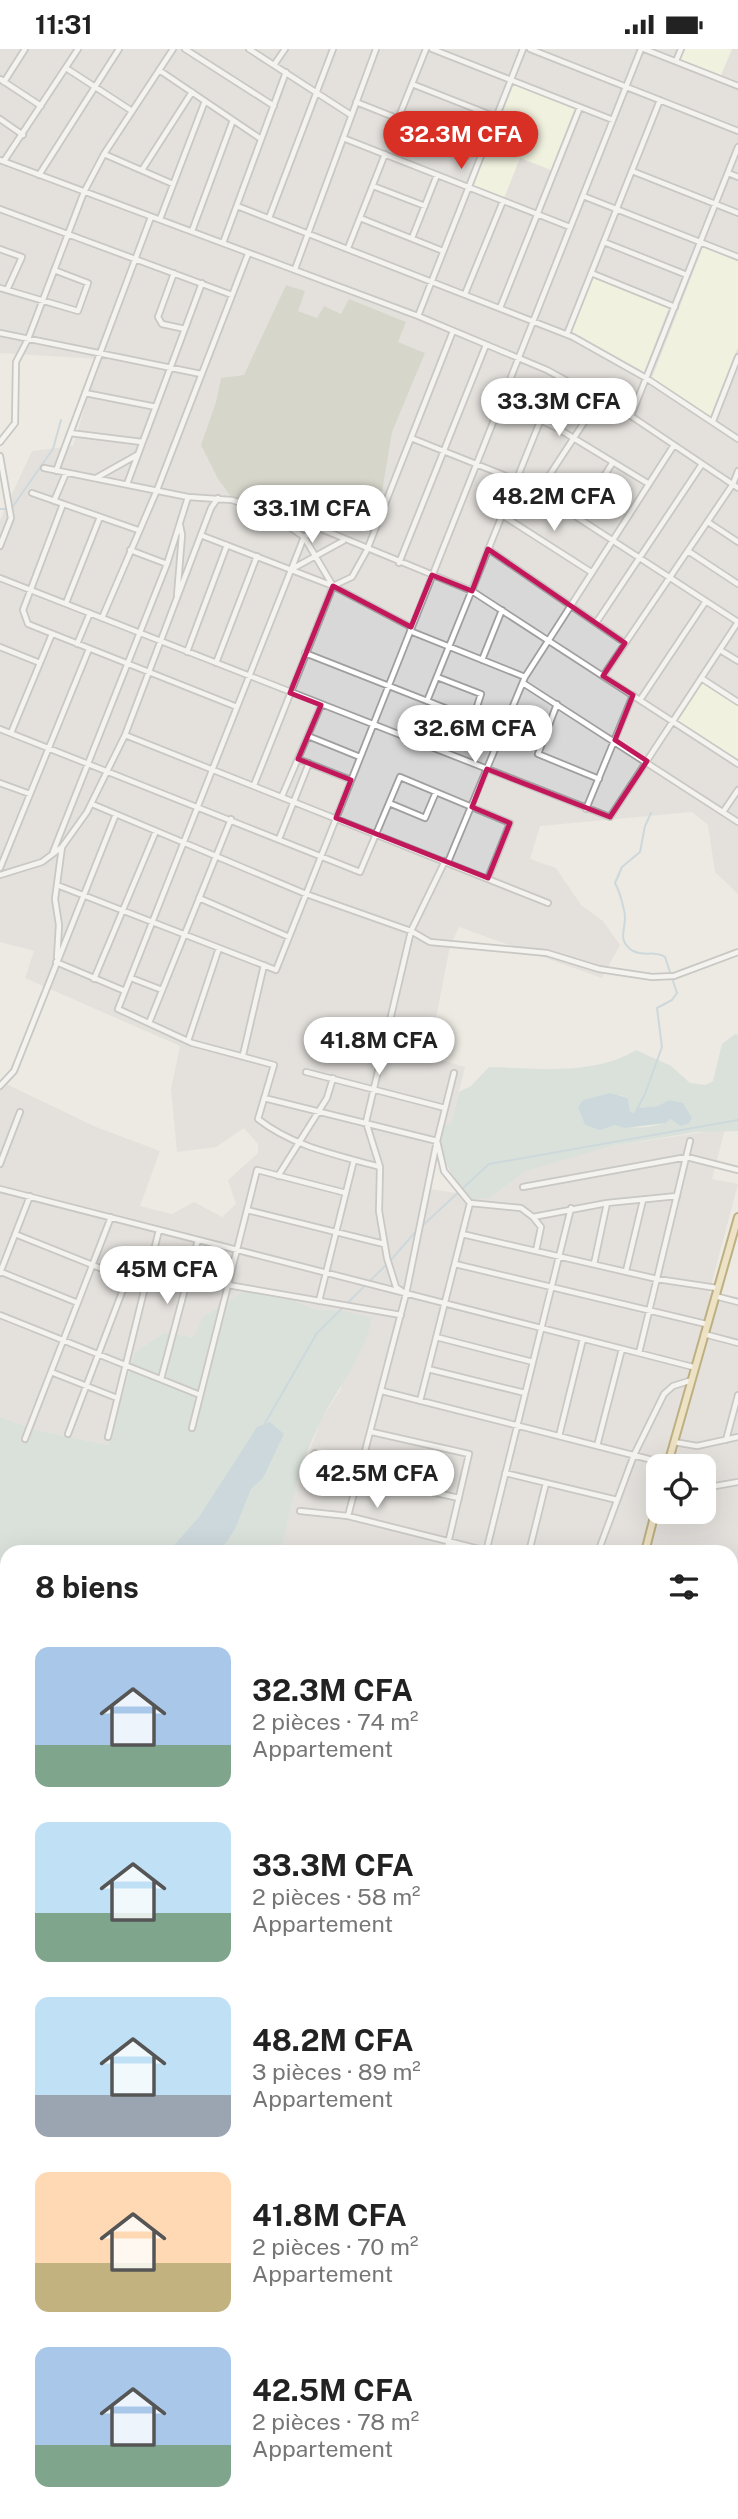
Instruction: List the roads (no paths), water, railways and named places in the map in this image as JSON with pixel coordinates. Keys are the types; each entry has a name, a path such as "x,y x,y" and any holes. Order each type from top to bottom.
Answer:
{"main road":[{"path":"670,1454 738,1217"},
{"path":"647,1545 652,1524"}],"street":[{"path":"25,49 2,80 41,106"},
{"path":"78,49 23,135 2,161 418,316 518,359 600,398 631,416 735,486"},
{"path":"38,175 119,49"},
{"path":"0,442 16,419 16,362 28,339 84,192 104,154 173,49"},
{"path":"185,49 274,106"},
{"path":"250,49 351,115"},
{"path":"274,65 285,49"},
{"path":"295,269 376,49"},
{"path":"398,118 426,49"},
{"path":"432,49 613,120"},
{"path":"418,316 523,49"},
{"path":"530,49 738,131"},
{"path":"57,885 276,970 500,401 643,49 738,86"},
{"path":"676,62 681,49"},
{"path":"269,218 331,50"},
{"path":"66,68 132,111"},
{"path":"159,70 261,139"},
{"path":"223,243 286,72"},
{"path":"412,84 496,117"},
{"path":"142,170 192,92"},
{"path":"567,334 660,100"},
{"path":"160,219 205,101"},
{"path":"356,102 482,152"},
{"path":"500,308 580,107"},
{"path":"0,119 23,135"},
{"path":"192,231 233,120"},
{"path":"343,138 570,227"},
{"path":"631,416 738,147"},
{"path":"104,154 173,184"},
{"path":"348,248 386,154"},
{"path":"632,171 738,213"},
{"path":"728,173 738,177"},
{"path":"412,238 437,175"},
{"path":"373,186 425,206"},
{"path":"583,196 738,257"},
{"path":"466,294 503,201"},
{"path":"237,206 567,334 646,378 738,439"},
{"path":"0,209 232,295"},
{"path":"56,471 151,217"},
{"path":"360,218 443,251"},
{"path":"604,242 687,275"},
{"path":"0,249 22,257 8,290"},
{"path":"102,618 157,490 248,254"},
{"path":"0,288 78,311 88,283 54,270"},
{"path":"174,273 158,317 162,324 185,329"},
{"path":"592,273 675,307"},
{"path":"127,485 202,283"},
{"path":"254,785 333,586 352,577 367,551 453,331"},
{"path":"0,333 201,374"},
{"path":"399,563 486,345"},
{"path":"712,422 738,357"},
{"path":"85,393 156,407"},
{"path":"539,491 600,398"},
{"path":"500,401 541,419 649,484"},
{"path":"428,701 541,419"},
{"path":"70,433 142,442"},
{"path":"0,578 610,817 738,622 539,491 517,479 411,438"},
{"path":"406,1294 396,1287 384,1244 379,1211 380,1167 366,1122 411,931 472,807 524,680 547,639 674,445"},
{"path":"95,478 138,454"},
{"path":"0,456 11,519 0,546"},
{"path":"578,517 613,463"},
{"path":"596,623 702,464"},
{"path":"44,468 188,497 218,498 267,512 304,537 333,586"},
{"path":"603,676 735,486 738,471"},
{"path":"54,501 66,473"},
{"path":"32,493 138,530"},
{"path":"52,855 167,564 188,497"},
{"path":"0,875 34,866 52,855 62,847 92,804 110,771 151,672 211,509 218,498"},
{"path":"63,504 23,610 28,624 237,707"},
{"path":"502,515 591,572"},
{"path":"66,603 100,517"},
{"path":"708,522 738,542"},
{"path":"177,604 183,535 179,525"},
{"path":"380,1167 298,1144 279,1136 258,1119 274,1065 188,1041 118,1009 292,569 299,543 304,537 319,528 367,551 472,591 738,764"},
{"path":"203,536 333,586 411,629 524,680 556,704 738,822"},
{"path":"292,569 344,541"},
{"path":"187,652 227,545"},
{"path":"488,549 625,643"},
{"path":"130,550 167,564"},
{"path":"688,551 738,584"},
{"path":"216,663 257,556"},
{"path":"640,700 706,601"},
{"path":"482,660 502,610"},
{"path":"77,644 90,613"},
{"path":"10,733 52,633"},
{"path":"0,647 40,663"},
{"path":"0,868 89,649"},
{"path":"720,650 738,661"},
{"path":"305,653 473,719 482,697 437,677"},
{"path":"701,678 738,702"},
{"path":"586,809 633,695"},
{"path":"556,704 538,754 599,779"},
{"path":"282,796 321,705"},
{"path":"0,729 360,872 400,777 510,823 488,878"},
{"path":"125,735 548,903"},
{"path":"307,736 360,757"},
{"path":"298,759 351,780"},
{"path":"279,839 309,764"},
{"path":"0,783 30,795"},
{"path":"723,812 738,790"},
{"path":"389,803 425,818 436,792"},
{"path":"92,804 306,894 411,931 430,942 547,953 599,969 652,977 674,976 738,952"},
{"path":"0,1086 14,1071 116,814"},
{"path":"149,1023 230,819"},
{"path":"94,979 156,831"},
{"path":"56,963 57,885 62,847"},
{"path":"199,898 289,937"},
{"path":"188,1041 219,948"},
{"path":"56,963 125,991"},
{"path":"243,1055 264,965"},
{"path":"130,978 162,991"},
{"path":"306,1072 445,1108"},
{"path":"348,1516 401,1315 454,1073"},
{"path":"278,1176 318,1111 332,1079"},
{"path":"264,1098 437,1141"},
{"path":"0,1164 20,1112"},
{"path":"437,1141 444,1171 470,1203 521,1208 534,1217 541,1227 536,1251"},
{"path":"639,1353 690,1141"},
{"path":"523,1187 687,1157 738,1170"},
{"path":"320,1301 354,1160"},
{"path":"192,1428 257,1170 346,1193"},
{"path":"0,1189 694,1367"},
{"path":"30,1196 0,1273 78,1303"},
{"path":"534,1217 607,1203 677,1196"},
{"path":"626,1271 643,1200"},
{"path":"420,1401 470,1203"},
{"path":"594,1264 607,1203"},
{"path":"490,1545 571,1209"},
{"path":"247,1210 384,1244"},
{"path":"25,1439 111,1217"},
{"path":"108,1437 159,1230"},
{"path":"15,1234 145,1286"},
{"path":"462,1234 657,1279 717,1288"},
{"path":"161,1379 198,1240"},
{"path":"455,1264 706,1324"},
{"path":"68,1434 127,1279"},
{"path":"228,1285 401,1315"},
{"path":"714,1296 738,1302"},
{"path":"0,1315 200,1395"},
{"path":"704,1334 738,1343"},
{"path":"436,1337 533,1362"},
{"path":"559,1436 583,1339"},
{"path":"597,1446 622,1349"},
{"path":"428,1369 525,1393"},
{"path":"51,1372 117,1398"},
{"path":"601,1545 634,1455 664,1394 673,1386 689,1381"},
{"path":"382,1391 646,1459"},
{"path":"726,1440 738,1398"},
{"path":"372,1432 469,1454 448,1545"},
{"path":"673,1442 697,1446 738,1437"},
{"path":"316,1453 307,1465 459,1498"},
{"path":"505,1473 617,1500"},
{"path":"716,1486 738,1482"},
{"path":"530,1545 547,1483"},
{"path":"300,1511 348,1516 465,1545"}],"waterway":[{"path":"0,509 11,509 53,449 61,420"},
{"path":"635,1113 662,1047 657,1008 672,1000 677,993 665,957 637,953 624,942 625,916 615,883 622,867 640,852 645,826 651,813"},
{"path":"421,1227 489,1164 738,1120"},
{"path":"391,1260 417,1230"},
{"path":"264,1425 317,1333 387,1264"}]}
